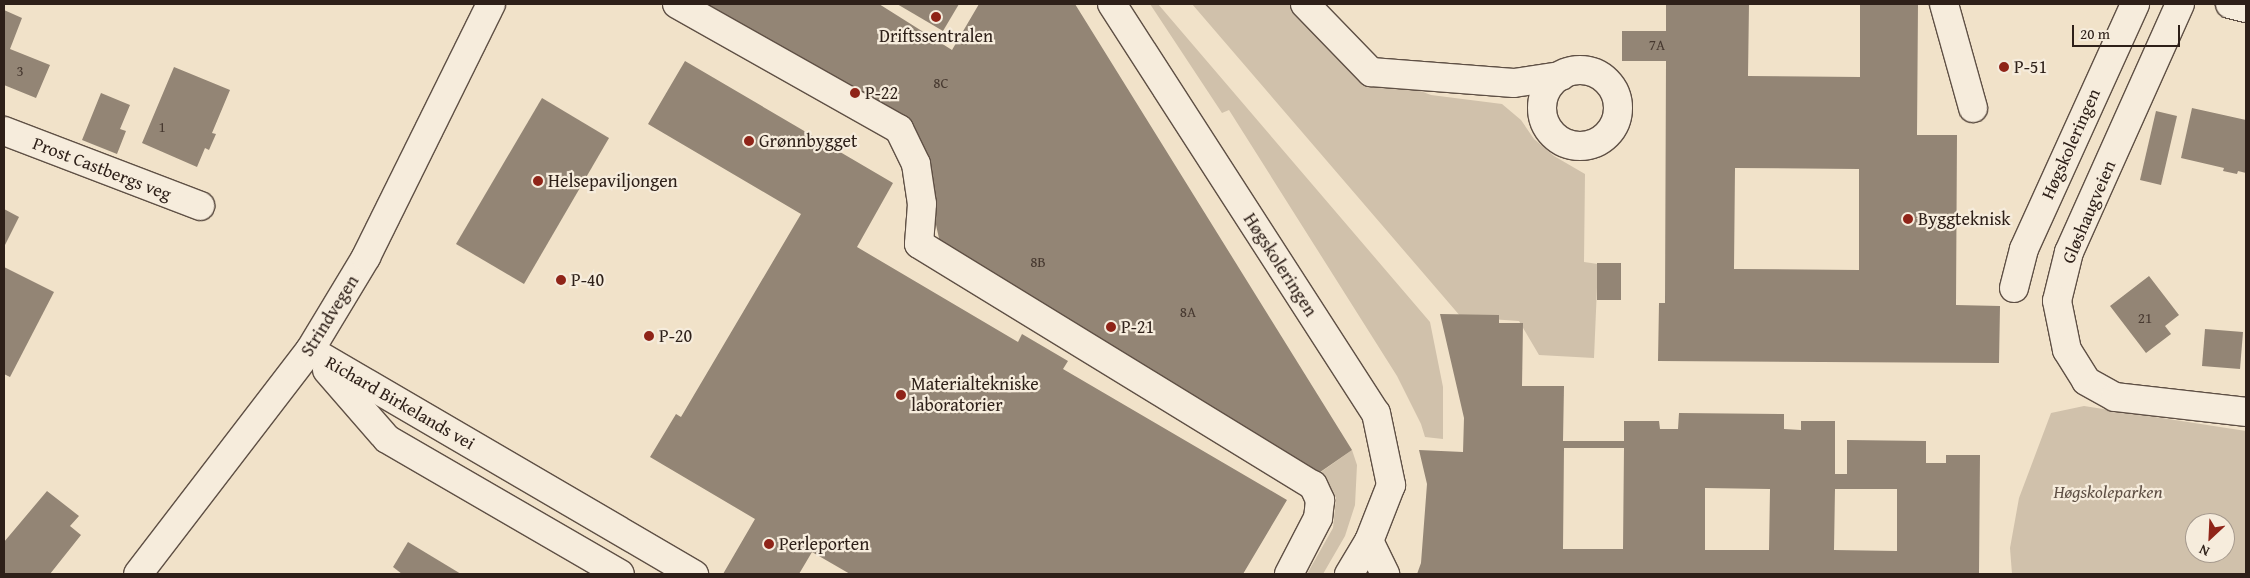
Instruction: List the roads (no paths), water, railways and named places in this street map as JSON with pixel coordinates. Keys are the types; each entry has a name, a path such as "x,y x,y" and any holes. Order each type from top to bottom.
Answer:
{"street":[{"name":"Strindvegen","path":"138,574 310,350 366,257 491,4"},
{"path":"678,4 899,129 916,164 922,204 919,244 1313,485 1320,500 1318,518 1289,574"},
{"name":"Høgskoleringen","path":"1112,4 1376,413 1391,485 1369,541 1349,574"},
{"path":"1305,4 1372,72 1514,83 1561,76"},
{"path":"1944,4 1973,108"},
{"name":"Høgskoleringen","path":"2014,288 2024,249 2135,4"},
{"name":"Gløshaugveien","path":"2180,4 2069,252 2057,301 2067,350 2086,381 2115,397 2246,412"},
{"path":"2230,4 2246,8"},
{"name":"Prost Castbergs veg","path":"4,132 200,206"},
{"name":"Richard Birkelands vei","path":"310,350 405,408 694,574"},
{"name":"Richard Birkelands vei","path":"310,350 387,439 620,574"},
{"path":"1369,541 1385,574"}],"place":[{"name":"Driftssentralen","path":"936,17"},
{"name":"P-51","path":"2004,67"},
{"name":"P-22","path":"855,93"},
{"name":"Grønnbygget","path":"749,141"},
{"name":"Helsepaviljongen","path":"538,181"},
{"name":"Byggteknisk","path":"1908,219"},
{"name":"P-40","path":"561,280"},
{"name":"P-21","path":"1111,327"},
{"name":"P-20","path":"649,336"},
{"name":"Materialtekniske laboratorier","path":"901,395"},
{"name":"Perleporten","path":"769,544"}],"park label":[{"name":"Høgskoleparken","path":"2108,492"}]}
